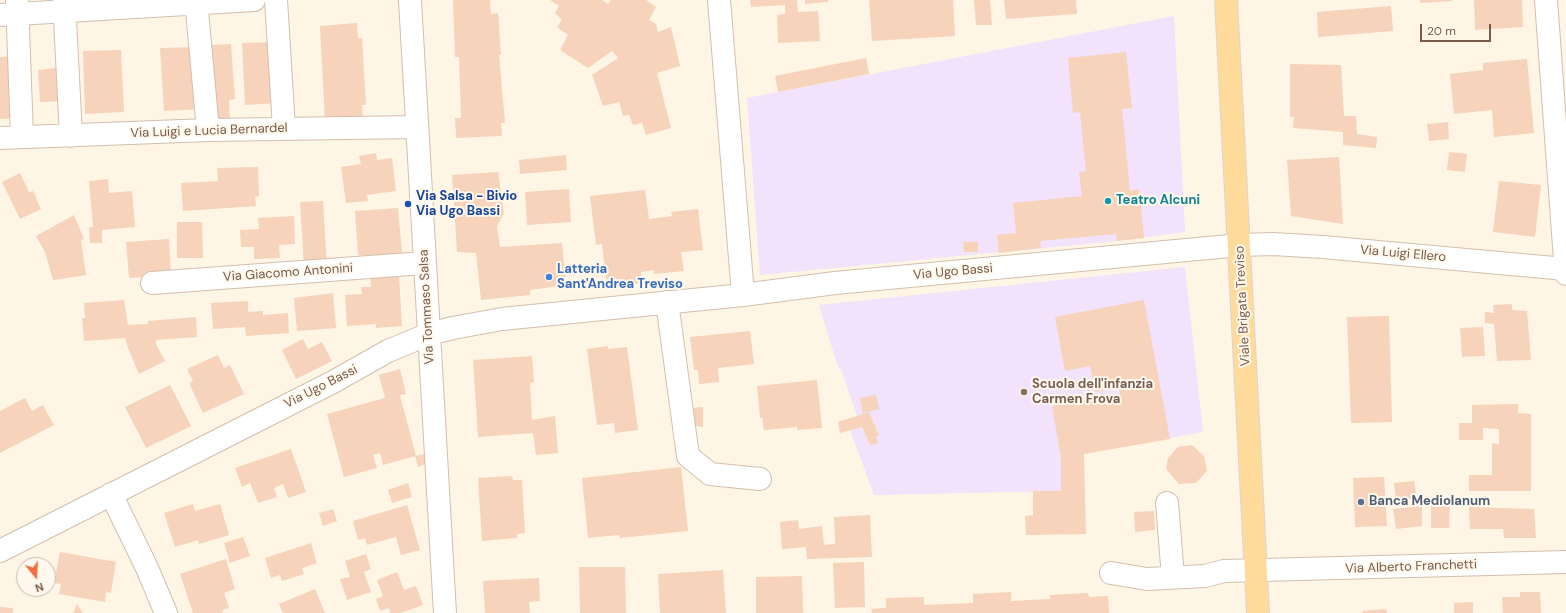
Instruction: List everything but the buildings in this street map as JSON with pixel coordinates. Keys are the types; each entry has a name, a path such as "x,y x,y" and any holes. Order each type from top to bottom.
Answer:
{"main road":[{"name":"Viale Brigata Treviso","path":"1226,0 1240,245 1258,613"}],"street":[{"path":"22,137 12,10 64,6 254,0"},
{"path":"276,0 284,128"},
{"name":"Via Tommaso Salsa","path":"410,0 445,613"},
{"path":"719,0 743,295"},
{"path":"1546,0 1566,274"},
{"path":"196,2 208,130"},
{"path":"64,6 71,136"},
{"name":"Via Luigi e Lucia Bernardel","path":"0,138 208,130 417,127"},
{"name":"Via Luigi Ellero","path":"1240,245 1273,244 1323,247 1566,269"},
{"name":"Via Ugo Bassi","path":"0,551 333,382 388,351 429,334 453,328 502,318 743,295 843,282 1240,245"},
{"name":"Via Giacomo Antonini","path":"152,283 424,263"},
{"path":"667,302 688,456 710,474 760,480"},
{"path":"111,494 147,568 166,613"},
{"path":"1167,503 1173,577"},
{"name":"Via Alberto Franchetti","path":"1112,573 1147,579 1205,576 1224,571 1566,562"}],"shaded area":[{"path":"1174,16 1185,232 1117,241 760,275 747,98"},
{"name":"Scuola dell'infanzia Carmen Frova","path":"1185,267 1203,432 1061,458 1061,491 874,495 850,430 862,427 870,445 878,443 876,436 879,434 869,412 857,416 842,372 837,364 819,305"}],"place":[{"name":"Teatro Alcuni","path":"1108,201"},
{"name":"Via Salsa - Bivio Via Ugo Bassi","path":"408,204"},
{"name":"Latteria Sant'Andrea Treviso","path":"549,277"},
{"name":"Scuola dell'infanzia Carmen Frova","path":"1024,392"},
{"name":"Banca Mediolanum","path":"1361,502"}]}
